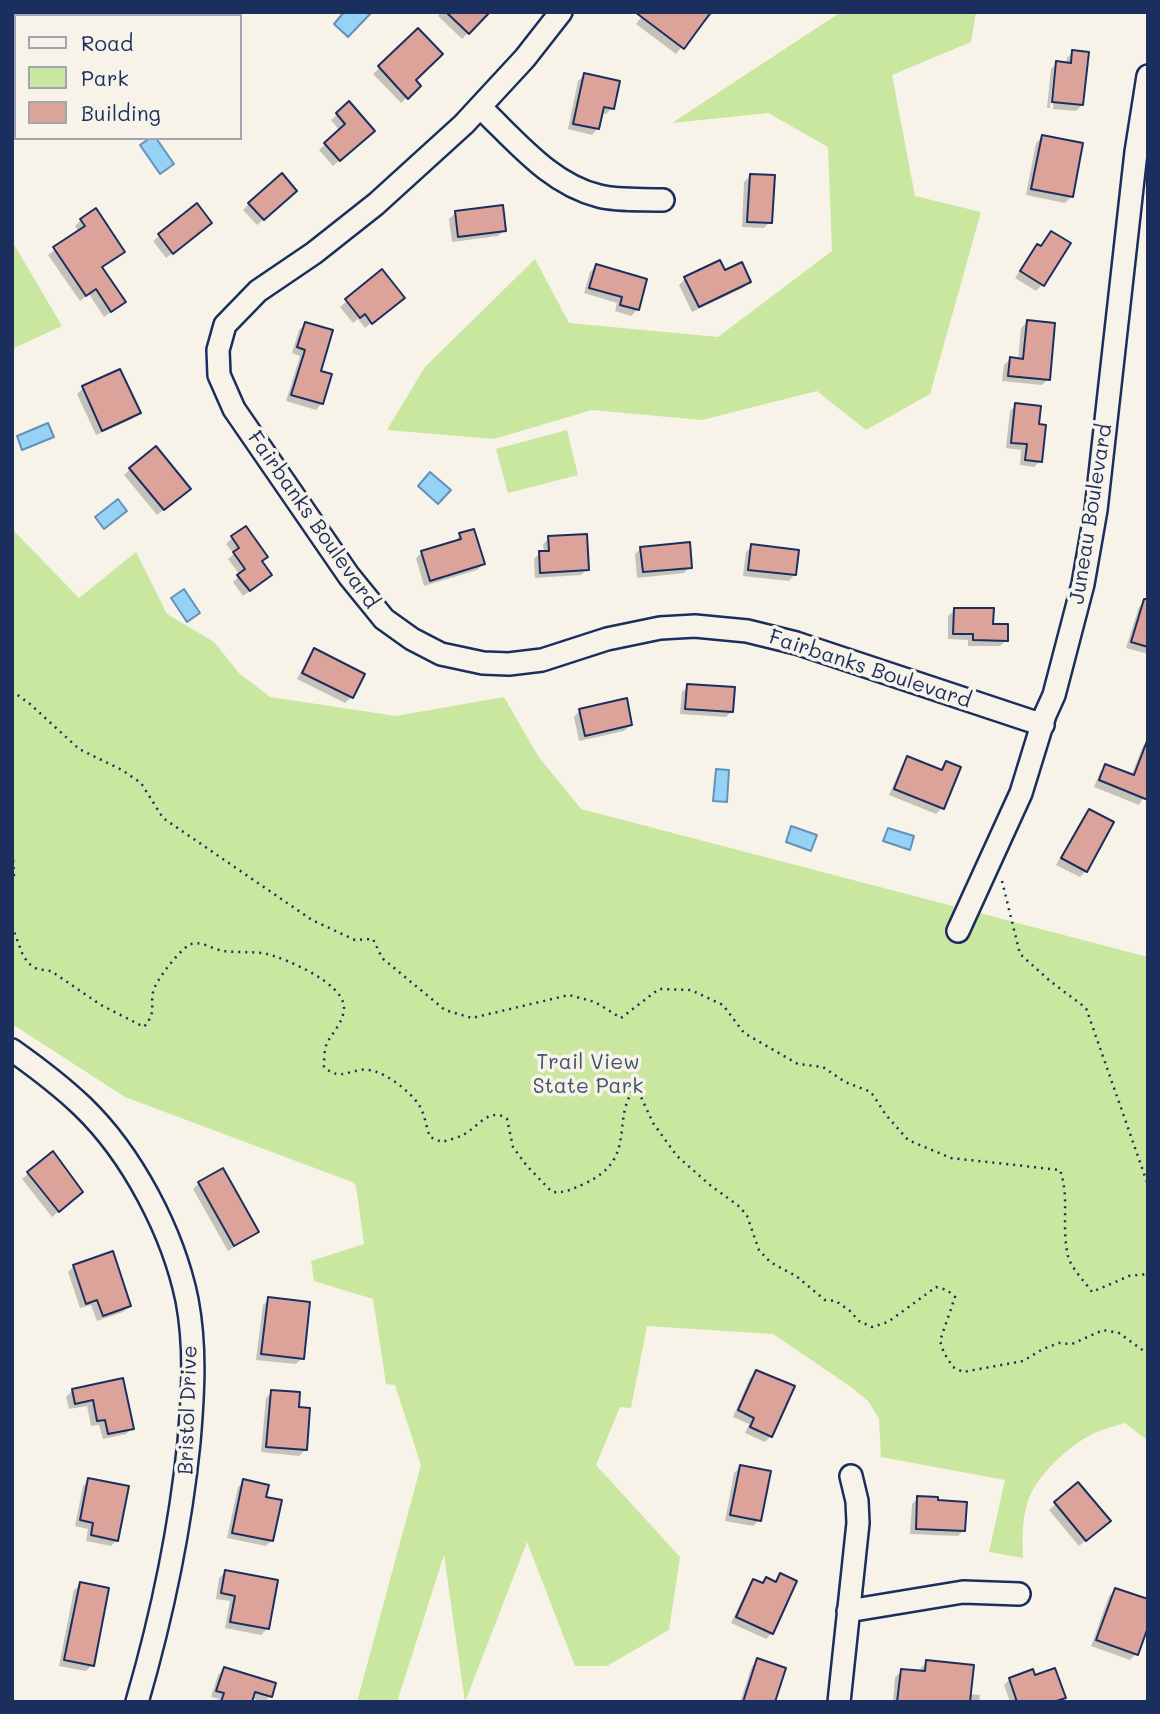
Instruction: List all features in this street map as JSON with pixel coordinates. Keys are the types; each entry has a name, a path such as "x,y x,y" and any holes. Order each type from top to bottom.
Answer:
{"street":[{"name":"Fairbanks Boulevard","path":"561,12 525,58 480,107 376,204 314,253 258,291 225,325 218,350 219,375 234,409 349,576 384,619 412,639 441,654 483,663 542,660 607,639 660,628 695,626 747,631 796,643 1043,725"},
{"name":"Juneau Boulevard","path":"958,931 1021,793 1071,634 1096,510 1136,152 1146,111 1148,76"},
{"path":"480,107 556,178 572,187 612,199 663,200"},
{"name":"Bristol Drive","path":"12,1050 83,1107 119,1149 141,1184 172,1247 187,1299 193,1353 191,1420 184,1496 156,1635 137,1702"},
{"path":"839,1702 858,1523 857,1501 850,1476"},
{"path":"848,1611 963,1592 1019,1594"}],"path":[{"path":"12,691 79,749 122,770 141,783 163,818 312,920 355,940 373,939 382,958 445,1010 471,1018 569,995 595,1002 621,1018 659,989 691,990 723,1005 744,1033 798,1064 823,1067 845,1082 871,1092 886,1115 908,1140 951,1158 1059,1170 1066,1186 1064,1224 1069,1259 1092,1292 1129,1276 1148,1274"},
{"path":"12,839 12,886"},
{"path":"995,855 1020,954 1086,1008 1148,1185"},
{"path":"12,926 22,953 37,970 51,971 101,1005 144,1027 151,1018 154,1007 153,993 158,982 173,960 190,944 201,943 227,952 267,954 313,973 340,997 344,1007 336,1031 327,1042 324,1067 339,1075 362,1069 396,1081 421,1107 430,1137 442,1142 466,1134 491,1115 500,1114 507,1119 513,1147 552,1192 566,1193 593,1180 614,1160 619,1153 629,1095 636,1086 653,1123 677,1156 740,1207 747,1216 759,1250 771,1262 796,1276 825,1300 836,1301 859,1321 872,1327 888,1322 936,1287 947,1290 955,1297 940,1340 953,1367 963,1373 1023,1361 1043,1349 1059,1343 1072,1344 1103,1330 1119,1333 1148,1354"}],"green space":[{"path":"841,12 976,12 971,42 892,75 915,196 981,212 930,394 866,430 817,391 702,420 592,410 494,439 387,430 425,367 535,259 569,323 718,337 832,251 828,147 768,113 672,123"},
{"path":"12,241 62,326 12,349"},
{"path":"567,430 578,475 508,493 496,449"},
{"name":"Trail View State Park","path":"12,529 79,598 136,552 167,614 214,642 239,673 270,697 396,716 504,697 538,756 581,809 1148,957 1148,1441 1125,1423 1099,1431 1078,1442 1049,1468 1029,1498 1023,1528 1023,1558 989,1552 1005,1480 881,1457 879,1419 869,1402 773,1334 647,1326 631,1408 620,1407 596,1465 680,1557 669,1630 607,1666 575,1666 527,1542 465,1702 444,1555 397,1702 357,1702 421,1465 395,1385 386,1384 373,1299 314,1281 311,1261 364,1244 356,1186 352,1182 125,1097 12,1024"}],"water":[{"path":"344,12 372,12 348,37 334,24"},
{"path":"147,140 157,140 174,164 160,174 140,145"},
{"path":"48,423 54,437 22,450 17,436"},
{"path":"430,472 451,490 438,504 418,486"},
{"path":"118,499 127,511 104,529 95,517"},
{"path":"184,589 200,613 187,622 171,598"},
{"path":"716,769 729,770 727,802 713,801"},
{"path":"791,826 817,835 811,851 786,842"},
{"path":"888,828 914,836 910,850 883,841"}],"building":[{"path":"446,12 490,12 469,34"},
{"path":"635,12 711,12 684,49"},
{"path":"418,28 443,54 416,80 421,86 408,99 378,66"},
{"path":"1072,50 1089,52 1083,105 1052,102 1056,61 1071,63"},
{"path":"584,73 620,81 614,109 604,107 599,129 573,124"},
{"path":"349,101 375,131 340,161 324,143 345,124 336,113"},
{"path":"1042,135 1083,143 1073,197 1031,189"},
{"path":"282,173 297,191 264,220 248,203"},
{"path":"750,174 775,175 772,223 747,222"},
{"path":"197,203 212,223 173,254 158,234"},
{"path":"503,205 506,231 458,237 455,211"},
{"path":"96,208 125,252 102,267 126,302 111,312 96,289 86,296 53,247 85,226 80,219"},
{"path":"1051,231 1071,243 1044,286 1020,271 1037,244 1041,246"},
{"path":"720,260 725,270 742,262 751,282 699,307 684,277"},
{"path":"596,264 647,279 639,310 620,305 622,297 589,288"},
{"path":"382,269 405,298 372,324 365,314 360,318 345,299"},
{"path":"1027,320 1055,323 1050,380 1008,376 1010,357 1023,359"},
{"path":"305,322 333,330 321,371 332,374 323,404 291,395 305,350 297,347"},
{"path":"120,369 141,413 102,431 82,386"},
{"path":"1015,403 1041,406 1039,424 1046,425 1042,462 1025,460 1027,444 1011,443"},
{"path":"156,446 191,489 164,510 129,468"},
{"path":"246,526 268,557 262,561 272,575 250,591 237,575 245,569 233,552 239,548 231,536"},
{"path":"474,529 485,564 430,581 421,551 461,539 459,533"},
{"path":"587,534 589,570 540,573 539,551 549,551 548,536"},
{"path":"690,542 692,568 643,572 640,547"},
{"path":"751,544 799,550 796,575 748,570"},
{"path":"1144,599 1148,599 1148,647 1131,642"},
{"path":"954,608 994,608 993,624 1008,624 1008,641 973,640 973,634 953,634"},
{"path":"314,648 365,674 353,698 302,673"},
{"path":"687,684 735,687 733,712 685,709"},
{"path":"627,698 632,725 585,736 579,709"},
{"path":"1147,741 1148,800 1099,780 1105,764 1134,775"},
{"path":"907,756 942,770 946,761 961,767 944,809 894,789"},
{"path":"1089,809 1114,822 1087,872 1061,858"},
{"path":"53,1151 83,1192 59,1212 27,1172"},
{"path":"223,1168 259,1232 234,1246 198,1182"},
{"path":"113,1251 131,1306 103,1316 97,1300 86,1304 73,1265"},
{"path":"268,1297 310,1302 304,1359 261,1354"},
{"path":"756,1370 795,1386 772,1437 750,1427 754,1418 738,1410"},
{"path":"123,1378 134,1429 108,1434 105,1420 97,1421 93,1400 75,1404 72,1389"},
{"path":"271,1390 300,1392 299,1407 310,1408 307,1450 266,1447"},
{"path":"740,1465 771,1471 761,1521 730,1515"},
{"path":"88,1478 129,1486 118,1541 91,1535 93,1523 80,1520"},
{"path":"243,1479 269,1485 266,1497 282,1500 273,1541 232,1533"},
{"path":"1078,1482 1111,1521 1086,1541 1054,1502"},
{"path":"917,1496 967,1502 965,1531 916,1529"},
{"path":"225,1570 278,1580 269,1629 230,1622 235,1596 221,1593"},
{"path":"780,1573 797,1581 773,1634 736,1617 753,1579 763,1583 766,1577 776,1582"},
{"path":"80,1582 109,1588 94,1666 64,1660"},
{"path":"1115,1588 1148,1599 1148,1627 1138,1655 1096,1640"},
{"path":"757,1658 786,1668 775,1702 743,1702"},
{"path":"926,1660 974,1665 970,1702 897,1702 901,1669 925,1671"},
{"path":"224,1667 276,1683 272,1697 255,1692 252,1702 221,1702 224,1693 216,1691"},
{"path":"1055,1668 1066,1698 1053,1702 1017,1702 1009,1678 1033,1669 1035,1675"}]}
